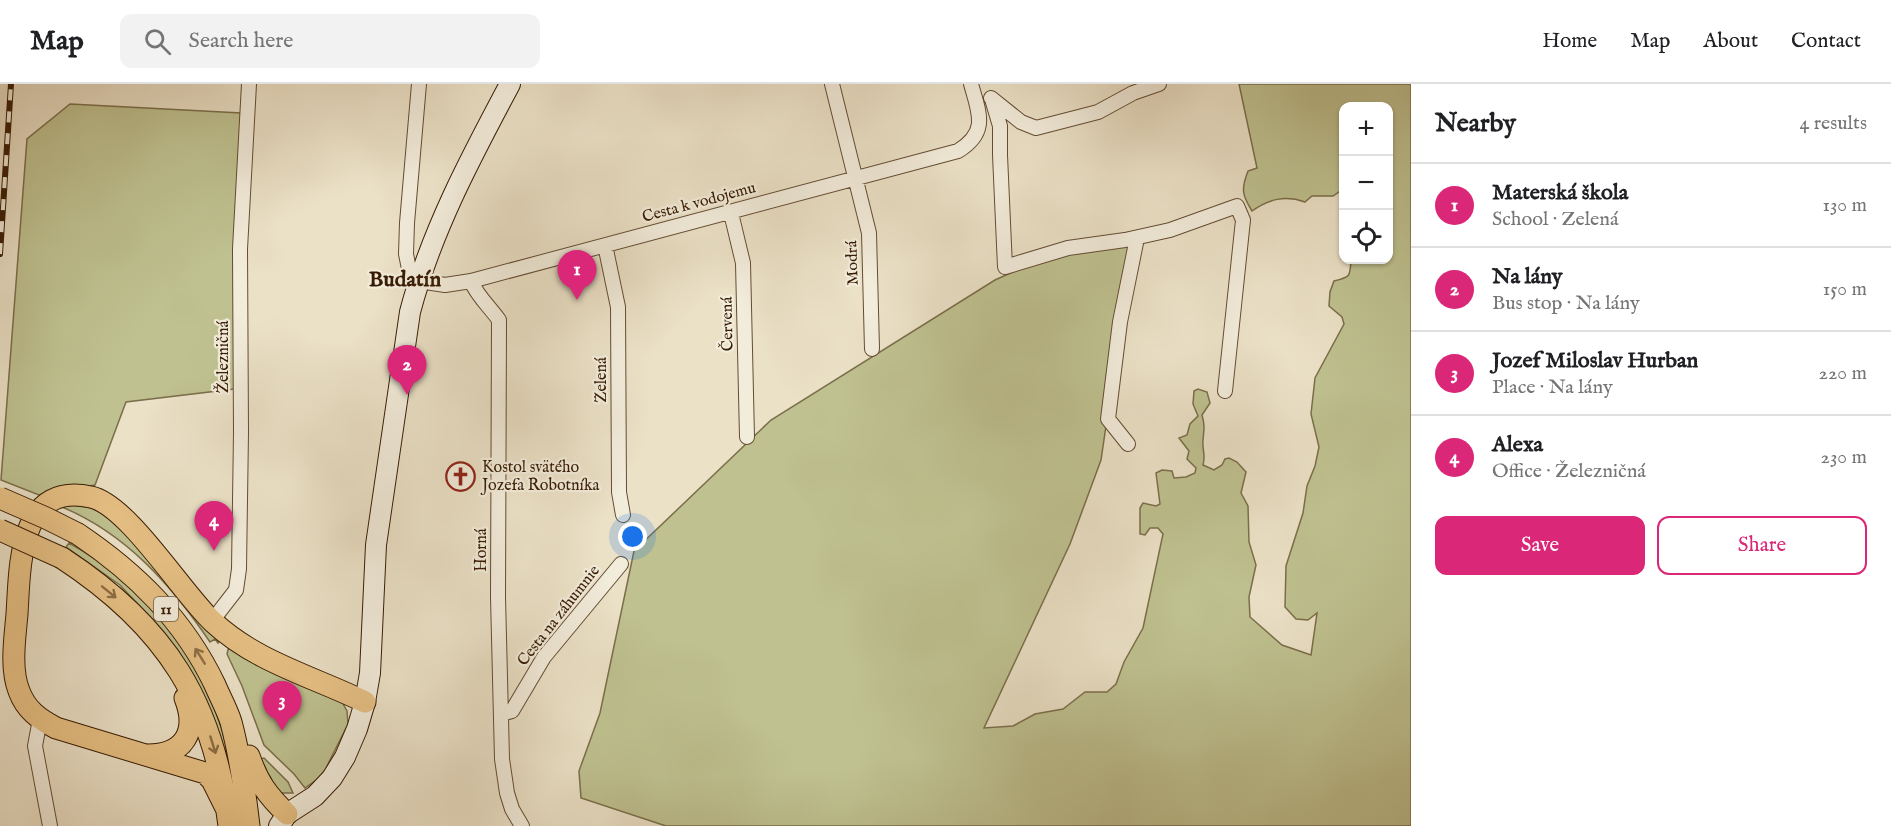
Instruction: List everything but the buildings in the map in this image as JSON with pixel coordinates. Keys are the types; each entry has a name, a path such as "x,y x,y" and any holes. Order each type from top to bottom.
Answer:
{"main road":[{"path":"228,818 209,776 146,754 71,733 40,719 27,707 18,690 15,676 23,545 28,527 36,515 49,503 70,495 81,495 93,497 116,509 212,621 231,636 260,655 365,702"},
{"name":"11","path":"0,498 78,534 130,572 170,613 204,662 231,720 243,774 249,826"},
{"name":"11","path":"0,530 62,558 88,575 128,608 168,656 191,690 208,728 219,765 228,818"},
{"path":"146,754 172,751 185,740 190,731 191,713 168,656"},
{"path":"226,708 236,718 257,779 283,820"}],"street":[{"name":"Železničná","path":"212,621 236,590 239,569 242,432 240,249 249,84"},
{"path":"419,84 406,254 409,269 419,281"},
{"path":"283,820 315,796 332,778 353,738 365,702 370,673 376,545 410,312 419,281 458,185 510,84"},
{"name":"Modrá","path":"832,84 869,233 872,349"},
{"path":"972,84 1021,122 1036,128 1098,112 1133,93 1159,84"},
{"name":"Cesta k vodojemu","path":"419,281 445,285 471,281 958,151 973,140 978,131 979,115 972,84"},
{"path":"992,99 1000,126 1005,267 1068,248 1137,238 1170,230 1237,206 1243,219 1224,391"},
{"name":"Červená","path":"731,213 743,263 747,437"},
{"path":"1128,444 1108,419 1124,295 1137,238"},
{"name":"Zelená","path":"605,245 618,307 619,492 623,515"},
{"name":"Horná","path":"471,281 475,291 500,320 498,597 502,759 507,793 512,809 522,826"},
{"name":"Cesta na záhumnie","path":"501,714 512,711 544,657 621,564"},
{"path":"40,719 35,746 50,826"}],"green space":[{"path":"1239,84 1411,84 1411,826 666,826 581,798 579,771 600,713 634,551 771,420 995,280 1057,252 1145,231 1116,358 1101,460 1070,544 984,728 1013,726 1035,714 1063,709 1085,692 1107,692 1116,684 1124,662 1143,628 1163,534 1158,528 1150,528 1145,535 1140,534 1140,508 1143,503 1156,506 1160,504 1156,473 1162,470 1172,471 1174,478 1186,477 1195,473 1196,468 1187,459 1189,451 1179,438 1187,435 1190,424 1198,416 1193,404 1194,391 1198,389 1207,392 1210,403 1202,415 1203,465 1214,470 1229,458 1237,462 1246,472 1241,493 1248,506 1249,542 1256,565 1249,597 1250,617 1282,645 1311,655 1317,613 1308,620 1296,619 1285,607 1286,566 1303,513 1307,486 1319,447 1311,414 1315,378 1344,324 1342,317 1329,306 1330,292 1334,281 1349,275 1351,264 1393,264 1393,102 1339,102 1339,192 1333,196 1312,196 1305,202 1277,199 1252,211 1244,196 1244,183 1248,171 1257,168"},
{"path":"70,104 241,113 234,389 126,402 95,485 39,495 1,480 27,139"},
{"path":"72,505 93,508 112,519 220,639 218,643 215,639 210,642 164,582 127,547 85,518 62,507"},
{"path":"69,543 122,580 146,603 186,655 203,683 216,713 233,771 241,816 179,654 162,630 120,585 66,547"},
{"path":"229,646 342,702 347,711 348,724 325,770 319,778 305,788 264,745 242,686 227,654"},
{"path":"264,758 288,782 293,793 277,793 260,759"}],"railway":[{"path":"0,254 11,84"}],"place":[{"name":"Materská škola","path":"577,300"},
{"name":"Na lány","path":"407,395"},
{"name":"Kostol svätého Jozefa Robotníka","path":"461,477"},
{"name":"Alexa","path":"214,551"},
{"name":"Jozef Miloslav Hurban","path":"282,731"}],"district":[{"name":"Budatín","path":"405,280"}]}
